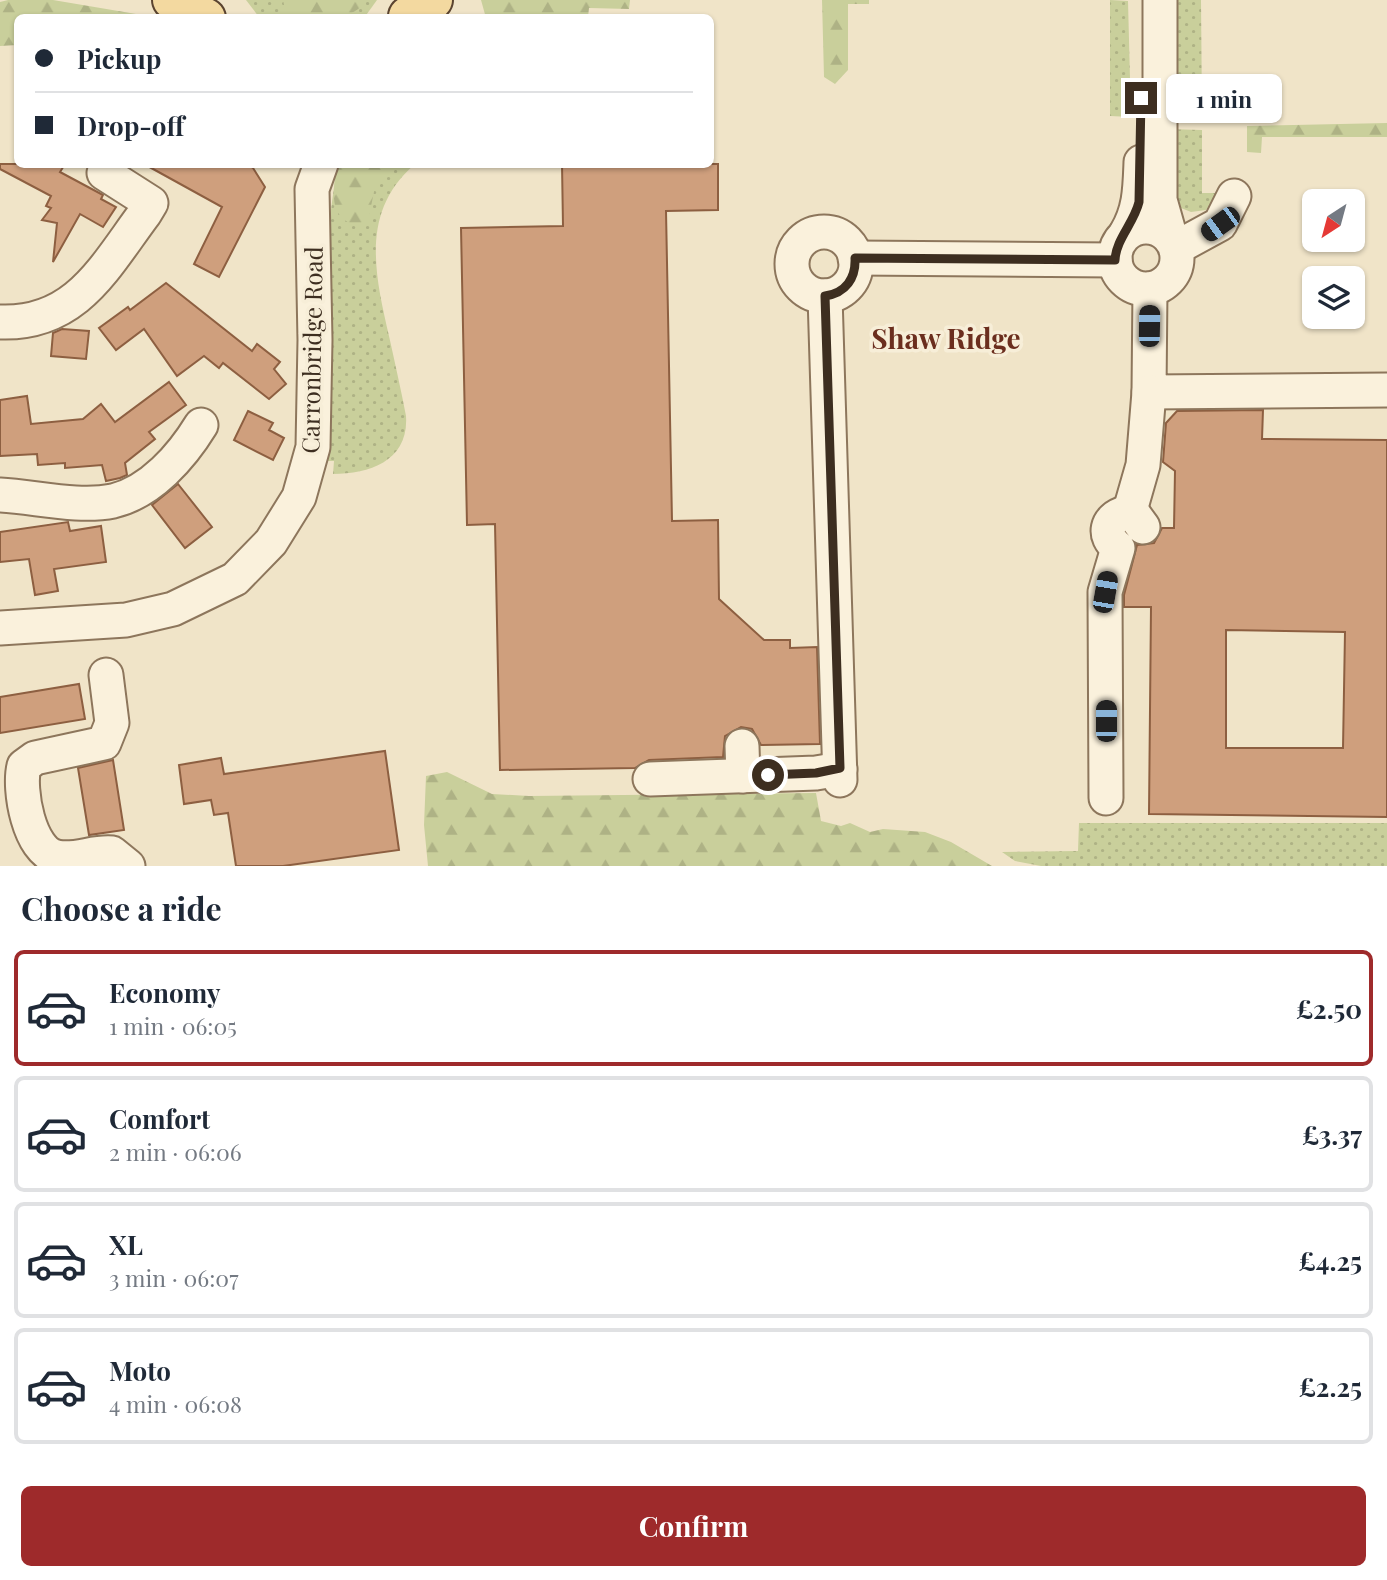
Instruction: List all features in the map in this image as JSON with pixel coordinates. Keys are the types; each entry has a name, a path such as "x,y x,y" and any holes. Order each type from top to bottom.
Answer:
{"main road":[{"path":"172,0 198,14"}],"street":[{"path":"1142,0 1139,202 1135,219 1121,246 1126,282 1150,289 1172,275 1177,257 1160,200 1160,0"},
{"path":"0,322 29,321 77,299 100,276 145,213 151,203 104,173"},
{"name":"Carronbridge Road","path":"0,628 126,620 173,609 236,579 271,542 299,497 313,447 316,367 312,173"},
{"path":"1173,244 1220,224 1234,195"},
{"path":"855,258 1121,246 1145,226 1164,232 1173,244"},
{"path":"829,233 846,242 855,258 854,272 848,284 838,292 825,296 803,288 793,275 792,260 798,245 810,235 829,233"},
{"path":"1106,798 1105,592 1118,548 1109,539 1108,528 1118,515 1136,520 1149,392 1150,289"},
{"path":"650,779 743,761 816,773 840,774 825,296"},
{"path":"1149,392 1387,390"},
{"path":"0,495 113,501 136,491 157,476 186,449 201,425"},
{"path":"106,675 112,723 109,736 97,747 35,758 24,766 14,817 47,854 62,858 112,853 128,866"}],"green space":[{"path":"53,0 136,14 14,14 14,45 0,46 0,2"},
{"path":"246,0 377,0 367,14 257,14"},
{"path":"283,0 367,0 360,8 348,14 286,14"},
{"path":"481,0 630,0 629,9 589,8 588,14 485,14"},
{"path":"822,0 869,0 869,4 848,4 848,70 835,84 824,77"},
{"path":"1110,0 1128,1 1131,117 1110,116"},
{"path":"1168,0 1201,0 1202,113 1167,114"},
{"path":"1387,123 1387,137 1262,137 1261,153 1247,152 1247,126"},
{"path":"1165,129 1202,130 1202,193 1218,193 1206,210 1191,212 1176,206"},
{"path":"337,168 411,168 397,183 385,203 376,245 379,290 406,416 405,431 401,444 385,461 361,471 333,474 334,461 325,461 330,440 327,239"},
{"path":"337,168 388,168 375,187 369,216 359,226 341,217 334,202"},
{"path":"447,772 492,794 529,796 816,793 821,821 841,826 850,823 870,832 883,829 925,832 951,842 992,866 428,866 424,825 426,776"},
{"path":"1079,823 1387,823 1387,866 1041,866 1015,861 1002,852 1078,851"}],"building":[{"path":"0,164 14,164 14,168 62,168 60,172 103,195 101,199 116,207 103,227 80,214 53,262 57,223 42,220 51,208 46,206 51,196 0,169"},
{"path":"714,164 718,164 718,210 666,211 672,521 718,520 719,599 764,640 790,640 790,648 817,647 820,744 761,745 752,729 741,727 725,736 723,757 649,760 635,768 500,770 495,524 467,525 461,228 563,226 562,168 714,168"},
{"path":"151,168 253,168 265,187 219,277 194,264 222,207"},
{"path":"166,283 252,351 257,344 280,362 274,369 286,384 269,399 223,363 219,368 204,356 177,376 144,329 116,350 99,328 128,307 130,310"},
{"path":"62,329 89,331 86,359 51,356 53,333"},
{"path":"169,382 186,405 149,432 155,439 125,463 127,475 106,481 102,465 65,468 65,463 38,465 37,454 0,456 0,400 27,396 31,424 83,419 101,404 115,422"},
{"path":"1263,410 1262,439 1387,440 1387,817 1149,814 1151,607 1124,607 1124,595 1137,545 1154,543 1162,528 1174,528 1175,471 1163,462 1166,423 1177,411","holes":["1226,630 1345,632 1343,748 1226,748"]},
{"path":"248,411 273,423 269,430 284,438 273,460 234,440"},
{"path":"178,484 212,527 185,548 152,505"},
{"path":"68,522 70,531 101,526 106,562 54,569 58,591 35,595 29,559 0,562 0,532"},
{"path":"79,684 85,719 0,733 0,697"},
{"path":"385,751 399,850 283,866 236,866 228,813 214,815 211,800 184,804 179,765 221,758 224,774"},
{"path":"113,760 124,830 89,835 78,768"}],"district":[{"name":"Shaw Ridge","path":"946,337"}],"route":[{"path":"768,775 816,773 840,768 825,296 844,289 848,284 854,272 855,258 1115,260 1115,250 1135,219 1139,202 1141,98"}]}
